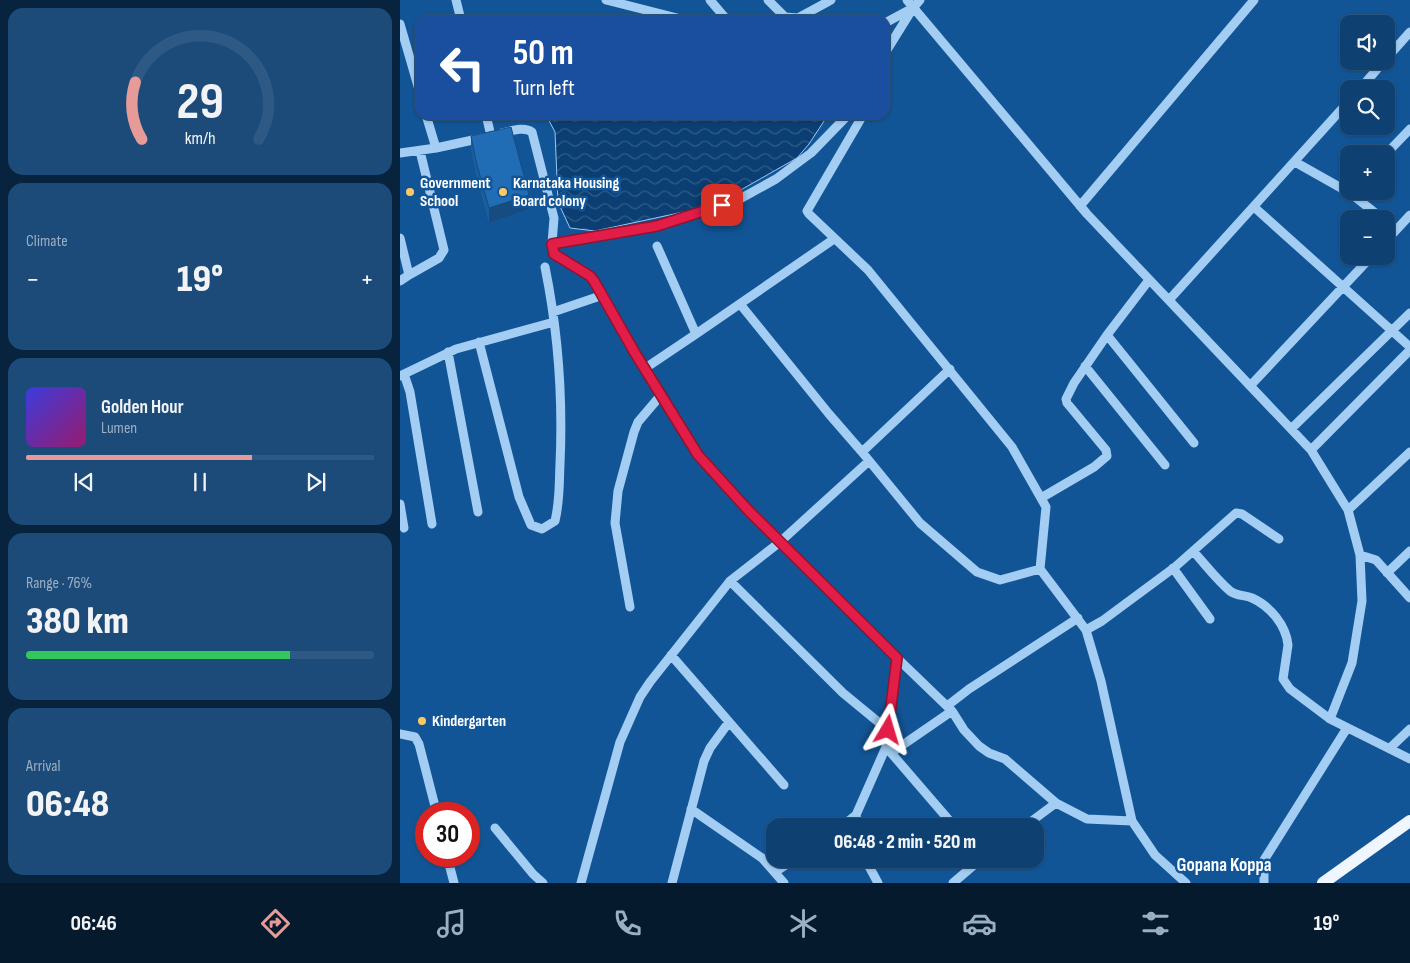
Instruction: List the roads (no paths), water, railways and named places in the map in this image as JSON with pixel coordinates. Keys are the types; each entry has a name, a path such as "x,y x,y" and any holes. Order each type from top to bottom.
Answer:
{"main road":[{"path":"1323,883 1410,821"}],"street":[{"path":"456,0 460,15"},
{"path":"606,0 666,15"},
{"path":"710,0 723,15"},
{"path":"768,0 784,15"},
{"path":"804,15 831,0"},
{"path":"890,19 910,4 920,0"},
{"path":"1080,206 1254,0"},
{"path":"890,43 910,4"},
{"path":"910,4 1080,206 1311,450 1348,510 1360,555 1362,601 1352,663 1330,719"},
{"path":"400,24 415,76"},
{"path":"1395,49 1410,32"},
{"path":"1368,80 1376,70"},
{"path":"1169,300 1340,111"},
{"path":"428,120 436,148"},
{"path":"487,120 491,136"},
{"path":"552,244 657,226 738,200 776,179 811,153 843,120"},
{"path":"860,120 807,211 868,270 1012,446 1046,507 1040,569 1086,630 1102,681 1132,821 1155,855 1186,883"},
{"path":"400,153 436,148 521,129 528,129 532,132 554,218 552,244 554,254 590,276 603,295 644,369 698,455 780,542 949,708 964,730 979,746 989,753 1005,759 1056,803 1087,819 1132,821"},
{"path":"1395,145 1410,129"},
{"path":"400,281 440,258 444,250 420,151"},
{"path":"1295,162 1340,186"},
{"path":"1360,200 1372,210"},
{"path":"1254,206 1410,348 1311,450"},
{"path":"1397,230 1410,215"},
{"path":"400,238 409,275"},
{"path":"644,369 834,239"},
{"path":"657,246 696,334"},
{"path":"1250,386 1364,265"},
{"path":"479,342 519,498 531,526 542,529 555,521 559,502 561,441 560,374 552,312 552,297 546,267"},
{"path":"1041,498 1094,467 1107,456 1106,450 1066,401 1067,395 1107,335 1149,280"},
{"path":"552,312 603,295"},
{"path":"740,304 920,523 977,572 1000,580 1040,569"},
{"path":"1290,429 1410,313"},
{"path":"432,524 410,392 402,375 448,352 554,322"},
{"path":"1107,335 1194,443"},
{"path":"448,352 478,512"},
{"path":"1085,366 1165,466"},
{"path":"862,452 950,369"},
{"path":"630,607 614,523 618,491 638,422 661,396"},
{"path":"1348,510 1410,452"},
{"path":"581,883 620,742 640,697 730,581 780,542 869,461"},
{"path":"400,504 404,528"},
{"path":"1086,630 1102,621 1173,568 1238,513 1279,539"},
{"path":"1193,550 1230,591 1252,598 1275,616 1288,640 1283,678 1290,689 1330,719 1410,759"},
{"path":"1387,573 1410,551"},
{"path":"1360,555 1376,560 1410,598"},
{"path":"1173,568 1210,619"},
{"path":"730,581 843,693 888,730"},
{"path":"888,750 949,708 969,688 1078,618"},
{"path":"671,655 784,785"},
{"path":"852,818 856,815 888,750 888,730 897,658"},
{"path":"672,883 704,761 710,748 729,722"},
{"path":"1264,883 1264,860 1347,728"},
{"path":"1390,748 1410,729"},
{"path":"400,734 415,737 419,744 434,802"},
{"path":"888,750 947,818"},
{"path":"1035,818 1056,803"},
{"path":"691,809 762,858 784,883"},
{"path":"495,828 533,874 543,883"},
{"path":"450,867 454,883"},
{"path":"775,872 781,868"},
{"path":"870,868 878,883"},
{"path":"953,883 970,868"}],"water":[{"path":"549,120 825,120 797,158 723,200 702,208 595,231 570,228 558,202 555,132"}],"place":[{"name":"Government School","path":"410,192"},
{"name":"Karnataka Housing Board colony","path":"503,192"},
{"name":"Kindergarten","path":"422,721"}],"district":[{"name":"Gopana Koppa","path":"1224,865"}]}
